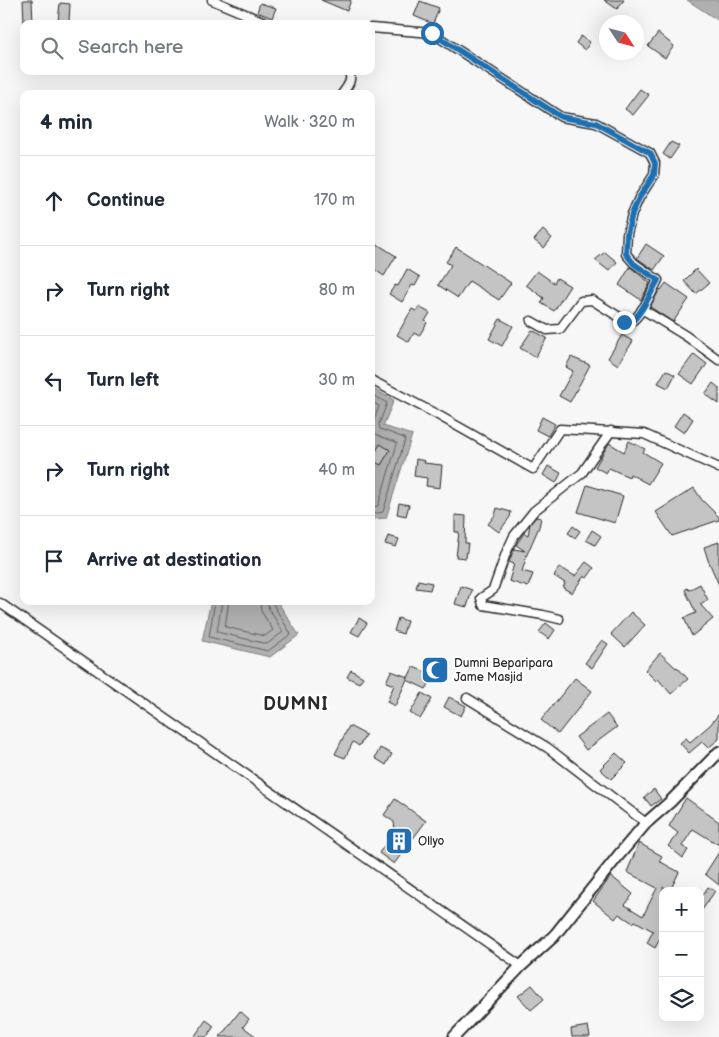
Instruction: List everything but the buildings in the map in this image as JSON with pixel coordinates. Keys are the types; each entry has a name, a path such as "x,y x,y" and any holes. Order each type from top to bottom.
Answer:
{"street":[{"path":"212,0 260,20"},
{"path":"375,28 432,33 561,117 596,123 650,153 655,163 654,175 639,198 632,214 627,234 626,254 634,264 658,280 642,309 632,322 629,323 592,300 581,301 560,329 547,330 531,321"},
{"path":"344,90 351,79 351,75"},
{"path":"642,309 686,336 719,360"},
{"path":"375,382 533,468 560,429 644,434 719,468"},
{"path":"559,619 483,605 481,598 493,590 514,536 534,511 582,473 611,432"},
{"path":"0,603 521,966"},
{"path":"466,698 548,748 646,823"},
{"path":"454,1037 521,966 554,936 646,823 670,802 719,752"}],"water":[{"path":"687,0 719,0 719,21"},
{"path":"375,390 394,400 383,426 412,435 386,518 375,519"},
{"path":"210,605 280,605 299,635 270,657 202,641"}],"place":[{"name":"Dumni Beparipara Jame Masjid","path":"435,670"},
{"name":"Ollyo","path":"399,841"}],"district":[{"name":"DUMNI","path":"296,704"}],"route":[{"path":"432,33 561,117 596,123 650,153 655,163 654,175 639,198 632,214 627,234 626,254 634,264 658,280 642,309 632,322 624,322"}]}
